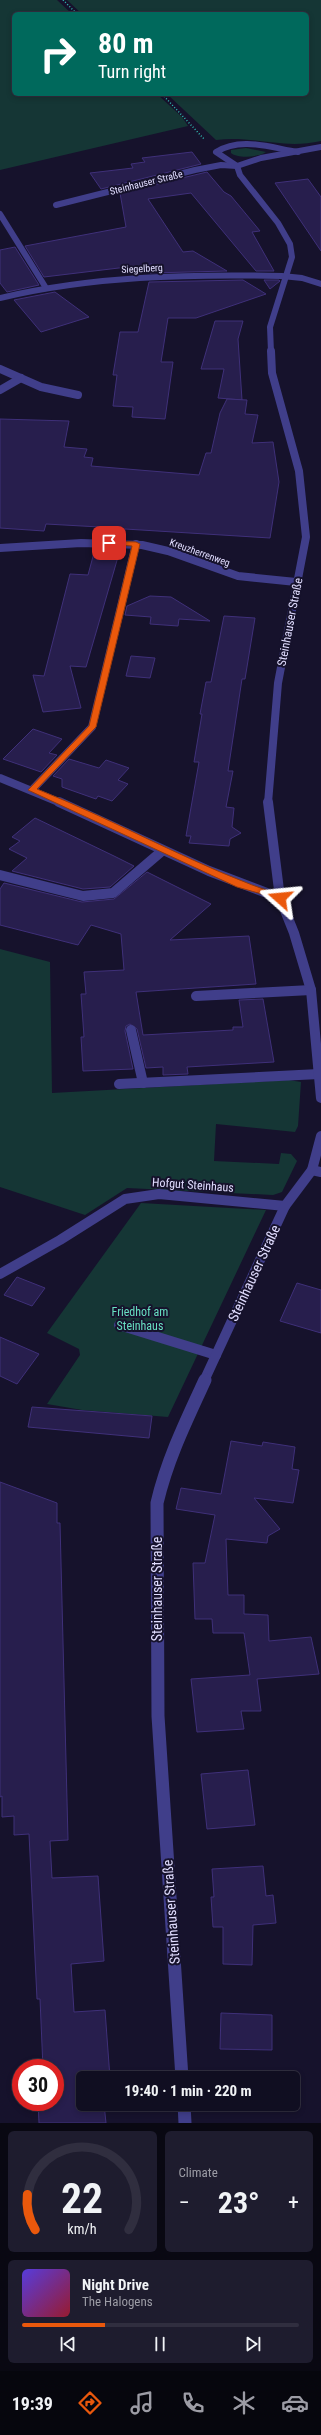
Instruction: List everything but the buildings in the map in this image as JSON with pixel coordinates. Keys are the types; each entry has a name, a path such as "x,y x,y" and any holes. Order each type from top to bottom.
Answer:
{"street":[{"name":"Steinhauser Straße","path":"298,152 237,144 221,148 216,152 237,166 240,175 278,223 290,244 292,265 286,276 270,327 270,342 272,373 292,446 303,497 306,537 304,556 296,582 278,683 268,804 280,898 294,933 311,990 321,1098"},
{"name":"Steinhauser Straße","path":"56,205 221,164 237,166 261,158 321,147"},
{"path":"0,214 2,214 46,288"},
{"name":"Siegelberg","path":"0,298 46,288 101,281 174,277 286,276 306,278 321,284"},
{"path":"0,369 41,387 78,395"},
{"path":"0,390 21,378"},
{"name":"Kreuzherrenweg","path":"0,548 109,543 136,544 181,555 230,574 252,579 296,582"},
{"path":"32,790 92,727 136,544"},
{"path":"0,778 69,804 162,851 240,885 280,898"},
{"path":"0,875 83,896 113,893 162,851"},
{"path":"196,996 311,990"},
{"path":"131,1030 143,1083"},
{"path":"119,1084 319,1074"},
{"name":"Steinhauser Straße","path":"182,2071 158,1716 157,1503 163,1477 173,1450 285,1206 316,1171 321,1136"},
{"name":"Hofgut Steinhaus","path":"0,1274 60,1240 125,1199 159,1194 285,1206"},
{"path":"119,1325 216,1355"},
{"path":"184,2111 185,2123"}],"path":[{"path":"62,0 75,12"},
{"path":"164,96 193,125"}],"green space":[{"path":"0,0 57,0 70,12 12,12 12,96 159,96 182,117 188,126 0,170"},
{"path":"67,0 321,0 321,141 293,144 243,139 216,140 169,96 309,96 309,12 80,12"},
{"path":"246,148 266,152 248,157 238,156 231,153 231,150"},
{"path":"0,949 50,962 52,1093 289,1080 301,1082 298,1126 295,1132 216,1124 214,1161 279,1164 281,1153 291,1154 297,1161 282,1192 273,1195 127,1188 85,1215 0,1187"},
{"name":"Friedhof am Steinhaus","path":"141,1203 266,1210 168,1417 82,1410 47,1404 80,1355 79,1349 47,1333"}],"route":[{"path":"109,543 136,544 92,727 32,790 69,804 162,851 240,885 280,898"}]}
